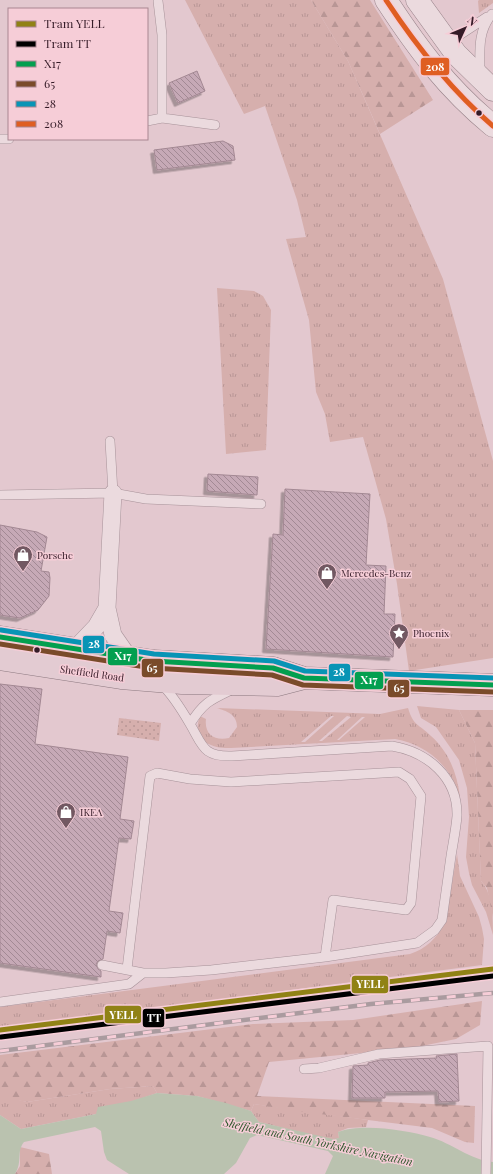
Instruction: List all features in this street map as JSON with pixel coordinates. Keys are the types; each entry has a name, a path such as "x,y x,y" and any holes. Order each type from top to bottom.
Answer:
{"main road":[{"name":"Sheffield Road","path":"0,637 74,650 153,661 273,668 304,678 493,685"},
{"name":"Sheffield Road","path":"0,659 121,678 240,685 277,685 304,678"}],"street":[{"path":"386,0 412,40 448,85 493,126"},
{"path":"417,0 446,41 487,85"},
{"path":"412,40 431,43 446,41"},
{"path":"113,493 107,608 113,635 129,658"},
{"path":"74,650 96,627 107,608"}],"lane":[{"path":"158,1 162,34 162,118"},
{"path":"446,41 458,36 492,14"},
{"path":"487,85 481,36 483,27 492,14"},
{"path":"148,121 162,118 215,125"},
{"path":"110,441 113,493"},
{"path":"0,495 113,493 146,499 261,504"},
{"path":"102,965 143,973 210,970 324,958 417,943 435,930 442,920 457,815 451,788 445,776 421,755 407,749 392,746 232,756 213,755 199,743 190,724 168,690 158,680"},
{"path":"190,724 207,701 240,685"},
{"path":"126,969 150,776 157,773 190,779 231,782 399,772 410,779 421,796 411,903 406,910 333,900 324,958"},
{"path":"0,1002 129,984 143,973"},
{"path":"304,1069 319,1068 379,1054 488,1046 486,1174"}],"green space":[{"path":"185,0 311,0 348,61 443,279 493,461 493,658 409,671 386,519 363,437 330,442 325,414 316,392 309,320 286,239 306,237 297,200 265,106 244,114"},
{"path":"311,0 370,0 433,100 380,134 348,61"},
{"path":"479,0 493,0 493,3 479,13"},
{"path":"217,288 254,291 263,296 271,310 266,450 226,454"},
{"path":"417,706 459,710 475,743 481,881 485,886 490,899 493,935 486,912 472,885 469,873 466,857 469,817 467,788 459,760 436,727 421,718"},
{"path":"217,708 380,714 408,708 414,722 427,732 443,749 454,771 460,797 453,780 436,758 413,744 395,739 231,748 210,745 201,737 198,731 200,716 206,719 207,729 215,738 229,738 237,727 237,723 233,716","holes":["331,716 334,716 305,742 301,742","347,716 351,717 322,741 319,741","362,717 365,717 339,740 337,740"]},
{"path":"459,710 493,710 493,918 487,888 481,881 475,743"},
{"path":"119,718 161,723 159,741 117,735"},
{"path":"457,854 460,876 479,917 482,928 484,939 482,965 0,1028 0,1007 416,952 430,942 445,924"},
{"path":"482,1001 480,1025 456,1039 412,1048 269,1062 257,1096 475,1106 474,1143 465,1142 432,1128 296,1111 254,1104 251,1111 197,1096 157,1093 153,1086 110,1089 27,1102 0,1097 0,1055 253,1024 353,1020"},
{"path":"153,1086 157,1093 96,1114 21,1129 0,1115 0,1097 3,1096 27,1102 110,1089"},
{"path":"254,1104 368,1120 366,1127 348,1128 338,1132 339,1138 333,1140 259,1122 251,1111"},
{"path":"20,1147 49,1154 52,1174 15,1174 20,1166"}],"water":[{"name":"Sheffield and South Yorkshire Navigation","path":"157,1093 197,1096 226,1103 251,1111 259,1122 333,1139 339,1138 338,1132 359,1128 384,1128 420,1134 446,1143 469,1155 485,1161 493,1162 493,1174 325,1174 333,1156 328,1151 257,1135 250,1138 236,1163 224,1174 129,1174 107,1160 104,1152 101,1131 95,1127 24,1142 20,1149 19,1165 15,1174 0,1174 0,1115 21,1129 96,1114 98,1107 131,1101"}],"building":[{"path":"197,71 205,91 178,103 169,83"},
{"path":"223,141 233,146 235,160 157,170 154,150"},
{"path":"208,474 258,477 257,495 207,491"},
{"name":"Mercedes-Benz","path":"285,489 370,494 366,565 386,566 384,614 395,614 393,657 266,649 273,534 283,535"},
{"name":"Porsche","path":"0,525 37,532 47,537 41,571 49,572 49,596 38,610 20,618 0,615"},
{"name":"IKEA","path":"0,684 42,689 35,744 128,757 120,819 134,821 131,839 119,838 109,911 123,913 120,933 107,931 103,959 98,961 96,964 98,969 101,971 101,977 0,963"},
{"path":"457,1054 459,1101 439,1102 438,1091 385,1092 385,1098 352,1098 353,1066 368,1065 368,1063 380,1060 437,1058 436,1056"}],"railway":[{"path":"0,1051 371,1004 493,993"}],"tram line":[{"name":"YELL","path":"0,1030 493,969"},
{"name":"TT","path":"1,1037 493,976"}],"transit line":[{"name":"208","path":"386,0 435,67 462,97 493,126"},
{"name":"28","path":"1,630 154,654 274,661 305,671 493,678"},
{"name":"X17","path":"0,637 153,661 273,668 304,678 493,685"},
{"name":"65","path":"0,644 152,668 272,675 303,685 493,692"}],"place":[{"name":"Porsche","path":"23,572"},
{"name":"Mercedes-Benz","path":"327,590"},
{"name":"Phoenix","path":"399,650"},
{"name":"IKEA","path":"66,829"}]}
